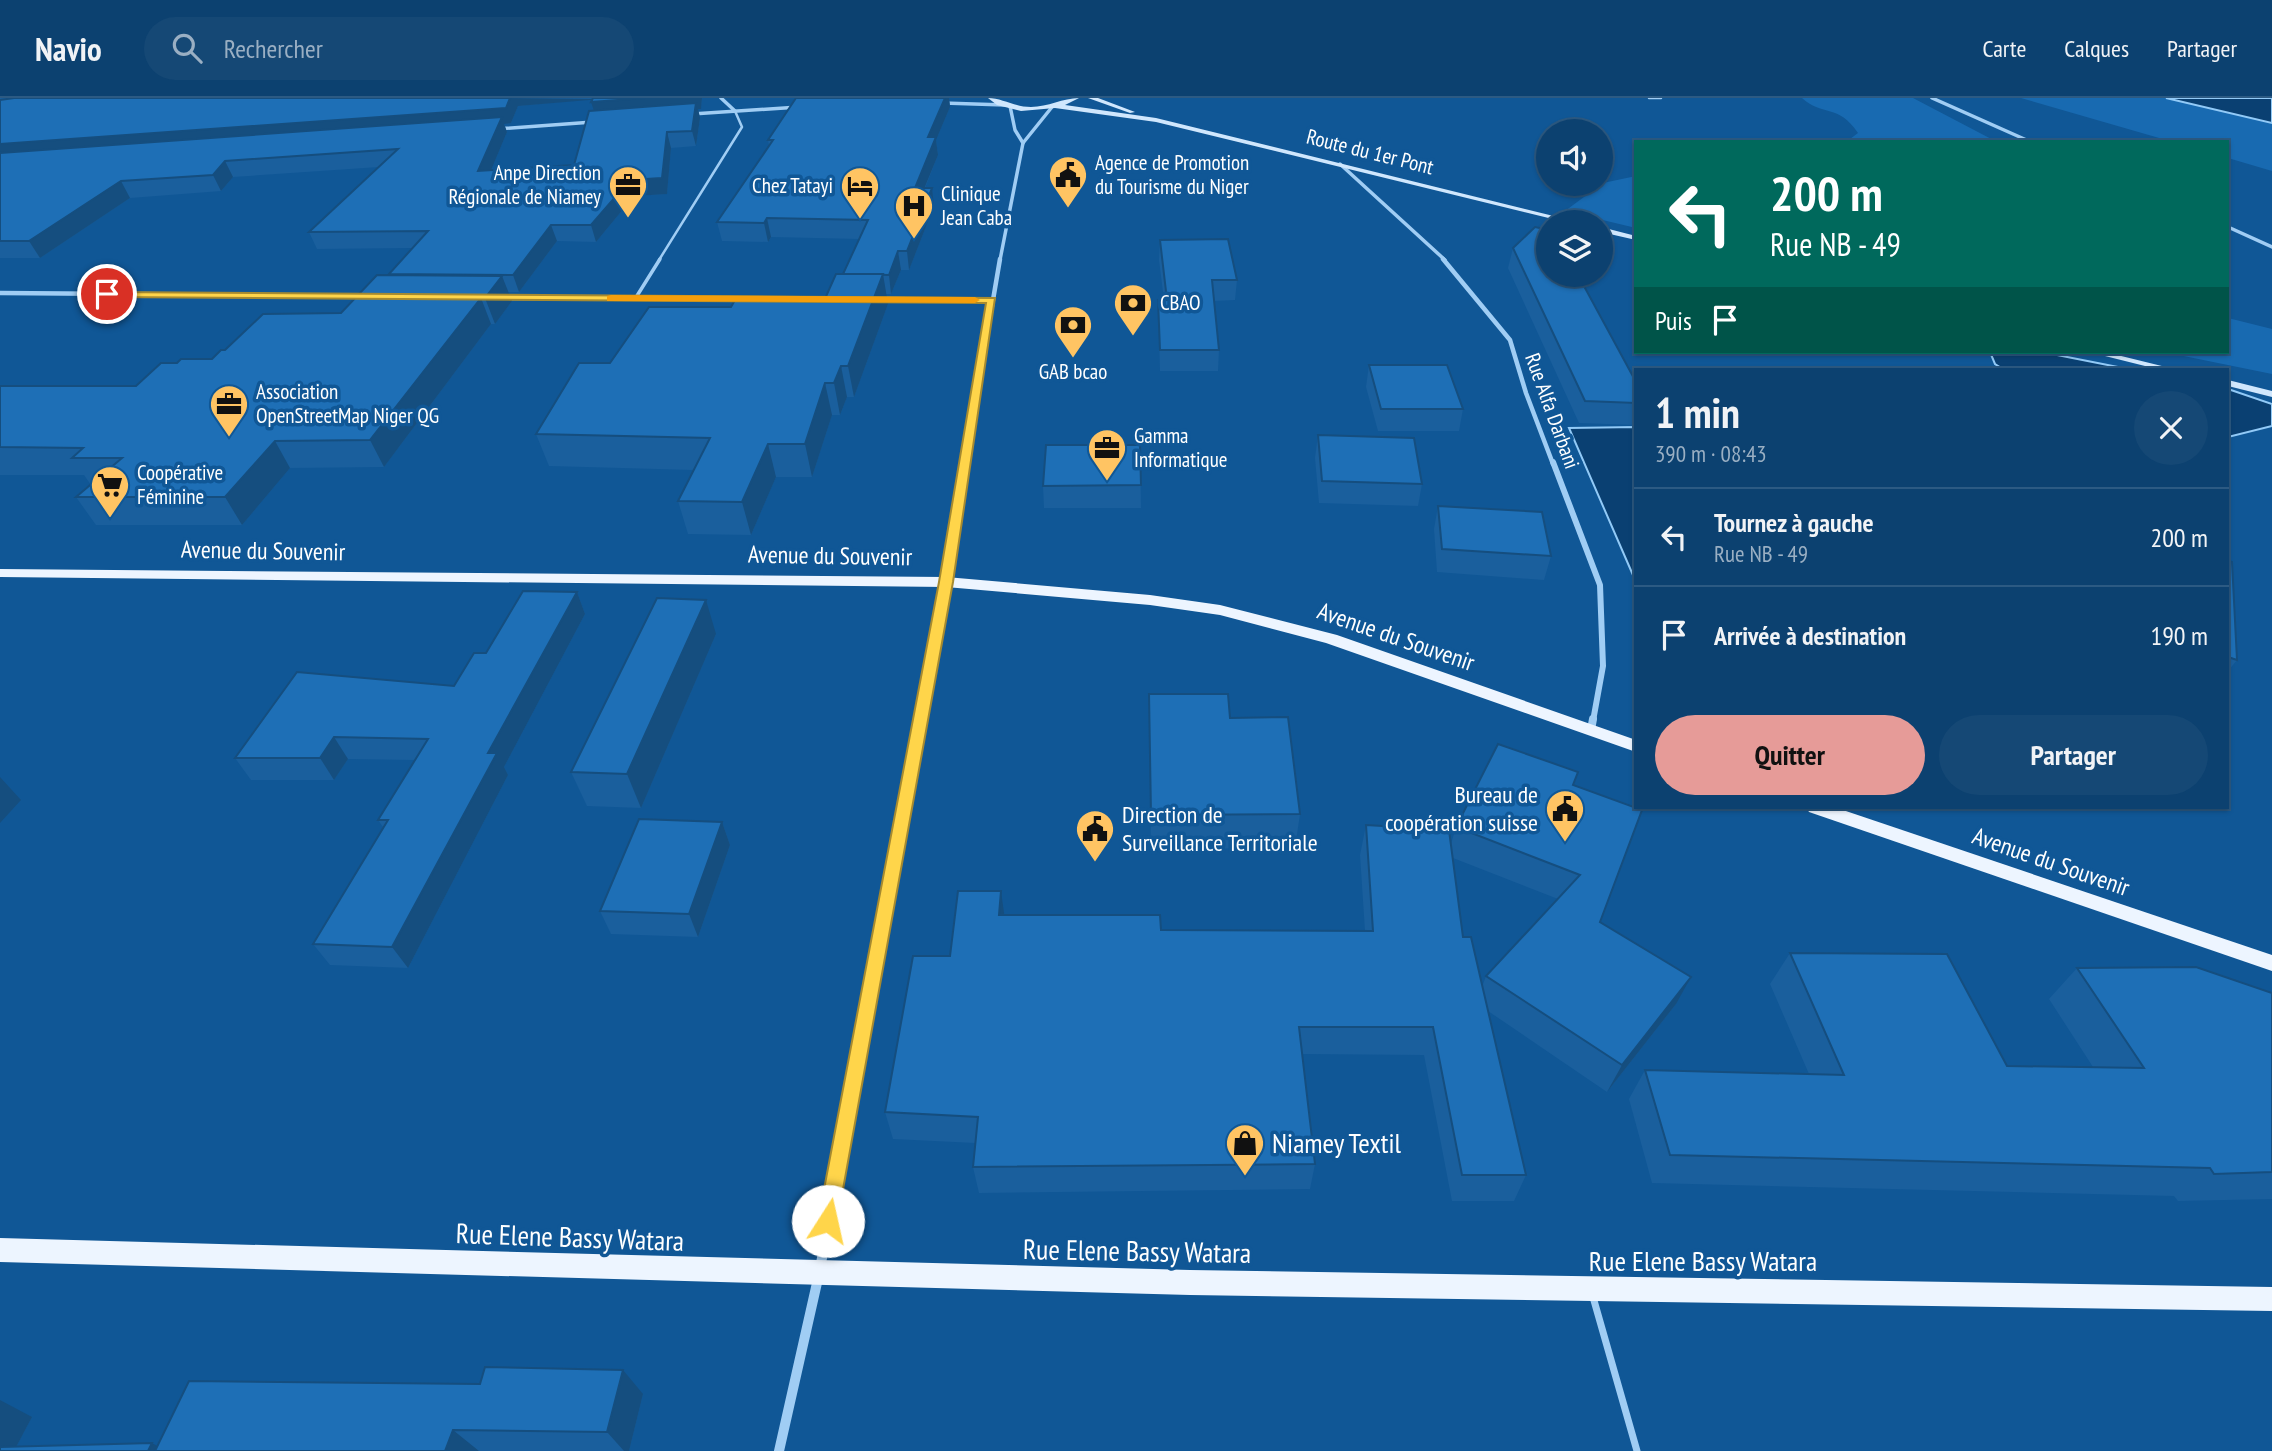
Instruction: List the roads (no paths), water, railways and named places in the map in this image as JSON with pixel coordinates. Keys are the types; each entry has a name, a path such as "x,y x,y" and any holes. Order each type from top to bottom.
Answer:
{"main road":[{"name":"Avenue du Souvenir","path":"0,573 946,582 1150,600 1220,610 1331,639 1634,745"},
{"name":"Avenue du Souvenir","path":"1821,809 2272,963"},
{"name":"Rue Elene Bassy Watara","path":"0,1250 819,1274 1591,1290 2018,1293 2272,1299"}],"street":[{"path":"721,98 735,111"},
{"path":"991,98 1008,106 1015,130 1023,143"},
{"path":"779,1451 819,1274 946,582 992,300 1023,143 1054,106 1076,98"},
{"name":"Route du 1er Pont","path":"1091,98 1156,120 1536,213"},
{"path":"1932,98 2026,140"},
{"path":"939,103 1008,106"},
{"name":"Route du 1er Pont","path":"1008,106 1054,106 1156,120"},
{"path":"680,115 800,107"},
{"path":"486,129 597,121"},
{"name":"Rue Alfa Darbani","path":"1340,164 1451,266 1510,340 1526,393 1600,585 1603,666 1591,730"},
{"path":"2229,227 2272,247"},
{"path":"1613,232 1634,237"},
{"path":"0,293 370,296"},
{"path":"493,298 841,299"},
{"path":"868,299 992,300"},
{"path":"2103,354 2165,368"},
{"path":"2229,383 2272,392"}],"lane":[{"path":"1649,98 1661,98"},
{"path":"635,299 742,127 735,111"},
{"path":"1591,1290 1637,1451"}],"place":[{"name":"Agence de Promotion du Tourisme du Niger","path":"1068,209"},
{"name":"Anpe Direction Régionale de Niamey","path":"628,219"},
{"name":"Chez Tatayi","path":"860,220"},
{"name":"Clinique Jean Caba","path":"914,240"},
{"name":"CBAO","path":"1133,337"},
{"name":"GAB bcao","path":"1073,359"},
{"name":"Association OpenStreetMap Niger QG","path":"229,438"},
{"name":"Gamma Informatique","path":"1107,482"},
{"name":"Coopérative Féminine","path":"110,519"},
{"name":"Bureau de coopération suisse","path":"1565,843"},
{"name":"Direction de Surveillance Territoriale","path":"1095,863"},
{"name":"Niamey Textil","path":"1245,1177"}]}
